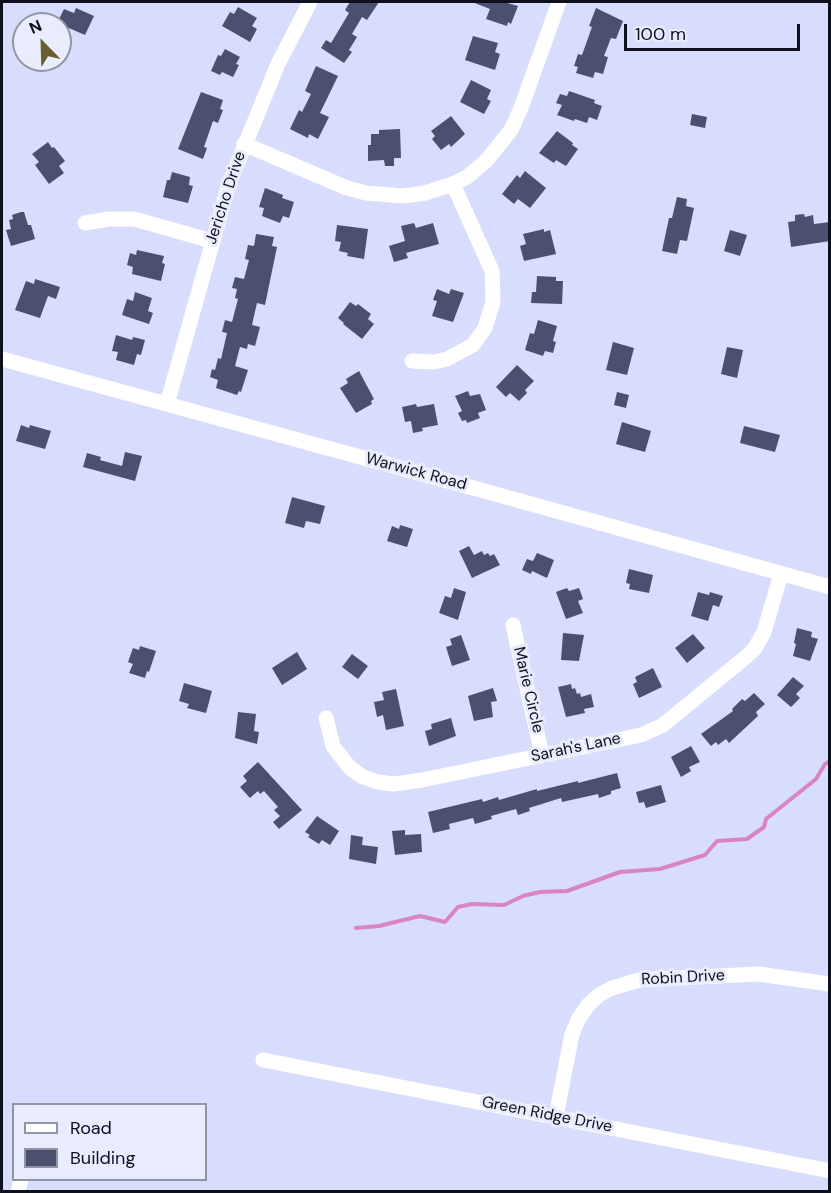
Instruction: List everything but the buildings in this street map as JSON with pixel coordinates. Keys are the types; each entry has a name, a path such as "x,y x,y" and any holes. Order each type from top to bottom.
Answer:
{"street":[{"name":"Jericho Drive","path":"167,404 229,184 278,64 310,2"},
{"path":"244,144 347,188 366,193 403,196 425,193 453,184 467,177 486,161 511,130 559,2"},
{"path":"412,361 434,362 447,359 473,345 485,328 493,302 494,287 488,261 453,184"},
{"path":"85,223 108,219 134,219 212,241"},
{"name":"Warwick Road","path":"2,359 830,587"},
{"name":"Sarah's Lane","path":"326,718 333,746 339,755 354,771 378,782 402,783 641,735 663,725 754,648 764,632 781,574"},
{"name":"Marie Circle","path":"513,625 542,755"},
{"name":"Robin Drive","path":"556,1116 572,1034 578,1020 588,1005 612,988 639,980 758,974 830,984"},
{"name":"Green Ridge Drive","path":"263,1060 830,1171"}],"waterway":[{"path":"356,928 379,926 420,916 445,922 458,907 472,904 504,905 523,896 540,892 567,891 620,872 660,869 705,855 717,841 747,839 764,827 766,819 816,779 825,764 830,761"}]}
